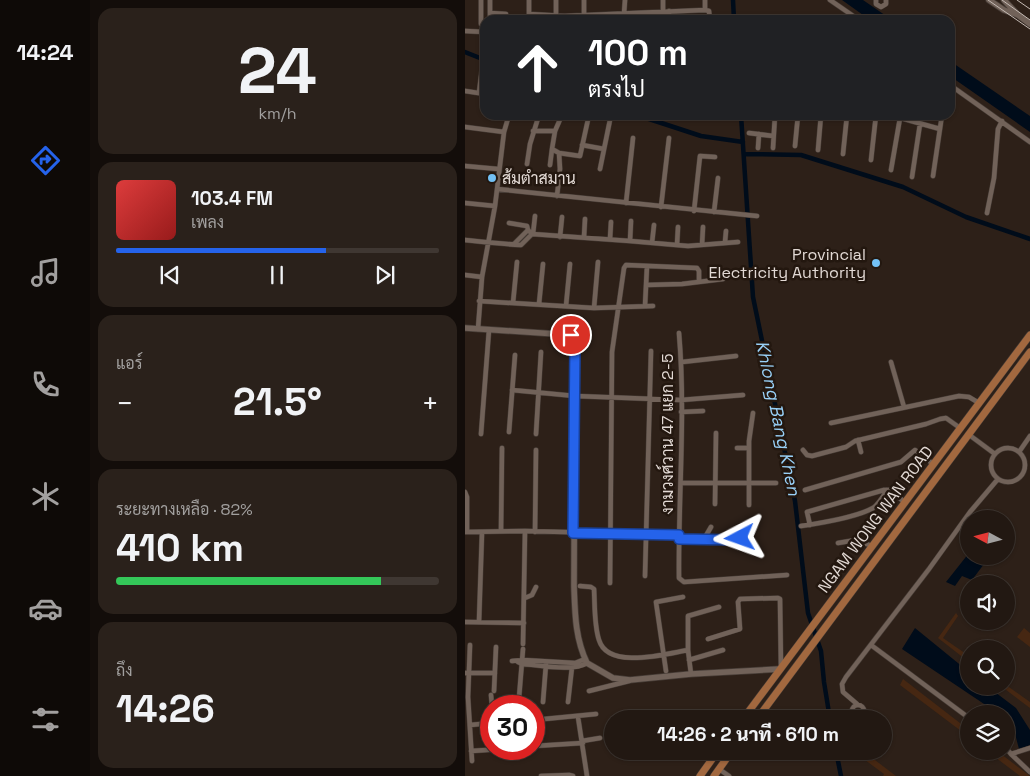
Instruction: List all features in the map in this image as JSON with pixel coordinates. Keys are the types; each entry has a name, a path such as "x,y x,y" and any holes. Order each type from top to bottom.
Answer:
{"main road":[{"name":"NGAM WONG WAN ROAD","path":"750,710 1030,335"},
{"name":"NGAM WONG WAN ROAD","path":"764,710 1030,352"},
{"path":"700,776 712,760"},
{"path":"714,776 726,760"}],"street":[{"path":"481,0 481,15"},
{"path":"490,0 490,13 506,14"},
{"path":"529,0 529,14 542,15"},
{"path":"556,0 556,15"},
{"path":"584,0 588,15"},
{"path":"624,14 625,0"},
{"path":"663,0 663,11"},
{"path":"705,0 705,10"},
{"path":"829,0 852,15"},
{"path":"876,0 877,4 881,7 885,4 886,0"},
{"path":"989,0 1003,10 1018,15"},
{"path":"1004,0 1018,15 1030,24"},
{"path":"612,15 705,10 709,11 709,15"},
{"path":"465,32 480,32"},
{"path":"465,91 479,93 480,85"},
{"path":"955,89 1030,142"},
{"path":"478,329 482,277 495,206 504,132 508,120"},
{"path":"527,164 533,131 537,120"},
{"path":"550,165 555,131 560,120"},
{"path":"579,163 588,120"},
{"path":"600,169 610,120"},
{"path":"773,148 775,120"},
{"path":"795,146 798,120"},
{"path":"818,150 821,120"},
{"path":"843,154 846,120"},
{"path":"871,160 875,120"},
{"path":"891,170 900,120"},
{"path":"907,120 940,129"},
{"path":"933,176 941,120"},
{"path":"987,214 994,178 998,129 1002,122"},
{"path":"912,177 920,124"},
{"path":"465,127 504,132"},
{"path":"533,131 555,131"},
{"path":"749,133 773,136"},
{"path":"758,148 759,134"},
{"path":"626,203 633,138"},
{"path":"661,207 669,138"},
{"path":"582,145 604,150"},
{"path":"552,149 559,153 580,156"},
{"path":"557,196 560,169 559,153"},
{"path":"560,169 565,154"},
{"path":"694,210 700,156 715,157"},
{"path":"465,166 498,169"},
{"path":"714,212 718,178"},
{"path":"497,190 757,216"},
{"path":"465,203 495,206"},
{"path":"465,240 521,245 531,233 535,216"},
{"path":"560,237 562,218"},
{"path":"584,237 585,220"},
{"path":"630,240 631,221"},
{"path":"610,239 611,222"},
{"path":"509,223 524,224 531,233"},
{"path":"652,243 654,226"},
{"path":"677,245 678,227"},
{"path":"702,245 703,227"},
{"path":"725,242 726,231"},
{"path":"531,233 560,237 630,240 688,246 738,242"},
{"path":"513,303 517,262"},
{"path":"594,308 598,262"},
{"path":"539,304 543,264"},
{"path":"566,306 570,264"},
{"path":"610,583 613,344 624,266 697,268 699,271 699,282"},
{"path":"645,306 647,266"},
{"path":"465,275 482,277"},
{"path":"646,285 723,279"},
{"path":"479,301 594,308 653,306"},
{"path":"465,328 575,337 573,533 576,627 586,661 613,678 630,680"},
{"path":"481,434 489,330"},
{"name":"งามวงศ์วาน 47 แยก 2-5","path":"679,333 682,362 679,578 684,582 787,575"},
{"path":"645,576 651,351"},
{"path":"536,434 541,352"},
{"path":"509,432 515,355"},
{"path":"682,362 736,356"},
{"path":"891,362 904,407"},
{"path":"512,390 575,396 681,400 743,394"},
{"path":"831,423 965,396 979,403"},
{"path":"681,412 703,411"},
{"path":"749,505 749,448 753,413"},
{"path":"803,450 807,455 812,456 846,447 858,440 945,418 960,428"},
{"path":"715,504 716,433"},
{"path":"968,434 995,454"},
{"path":"1019,452 1030,436"},
{"path":"858,440 861,452"},
{"path":"501,531 502,448"},
{"path":"737,448 749,448"},
{"path":"1009,448 1019,452 1025,460 1022,476 1018,480 1008,483 998,479 991,467 995,454 1009,448"},
{"path":"535,532 537,450"},
{"path":"805,490 901,462 915,450 933,464"},
{"path":"857,704 843,692 842,684 970,512 998,479"},
{"path":"681,483 776,483"},
{"path":"801,526 872,508 887,490"},
{"path":"810,525 804,513 887,490 905,502"},
{"path":"465,492 467,496 466,532 525,531 645,534 737,540 740,538 741,530"},
{"path":"704,539 711,527"},
{"path":"519,695 525,598 525,531"},
{"path":"479,622 482,532"},
{"path":"839,543 856,540 872,546"},
{"path":"580,586 591,587 594,590 599,641 609,654 628,658 688,650"},
{"path":"525,598 533,595 535,587"},
{"path":"666,671 656,602 683,597"},
{"path":"589,691 630,680 781,668 780,600 778,598 740,599 738,602 739,630 708,639"},
{"path":"691,674 688,650 688,616 719,607"},
{"path":"465,622 524,623"},
{"path":"470,645 467,673 472,761"},
{"path":"871,645 960,711"},
{"path":"493,695 496,647"},
{"path":"689,660 723,650"},
{"path":"512,662 572,665 586,661"},
{"path":"544,695 546,664"},
{"path":"568,702 572,665"},
{"path":"467,673 495,673"},
{"path":"545,719 597,714"},
{"path":"578,717 587,776"},
{"path":"470,725 480,724"},
{"path":"545,745 583,742 600,738"},
{"path":"1015,753 1030,748"},
{"path":"471,751 480,750"},
{"path":"1015,759 1030,772"},
{"path":"719,769 729,776"},
{"path":"541,776 569,774 573,776"}],"shaded area":[{"path":"956,613 958,616 943,638 960,650 960,655 938,638"},
{"path":"1024,628 1030,633 1030,647 1017,637"},
{"path":"903,679 960,723 960,730 900,685"},
{"path":"1015,691 1030,702 1030,708 1013,695 1015,695"},
{"path":"865,760 875,760 896,776 883,776 884,774"},
{"path":"999,760 1009,760 1030,776 1020,776"}],"water":[{"path":"842,0 863,0 885,15 863,15"},
{"path":"955,64 1030,116 1030,132 955,80"},
{"path":"960,564 983,565 976,575 960,575 960,579 955,586 946,582"},
{"path":"915,628 960,665 960,688 902,649"},
{"path":"971,695 999,695 1012,705 986,705"},
{"path":"1015,707 1030,730 1030,745 1019,749 1015,734"}],"waterway":[{"name":"Khlong Bang Khen","path":"733,0 734,15"},
{"path":"465,52 480,58"},
{"path":"652,120 701,136 743,142"},
{"name":"Khlong Bang Khen","path":"741,120 753,297 795,501 808,613 821,651 829,710"},
{"path":"744,154 801,155 903,187 966,217 1030,239"},
{"name":"Khlong Bang Khen","path":"838,760 841,776"}],"railway":[{"path":"988,0 1030,29"},
{"path":"1002,0 1030,20"},
{"path":"1017,0 1030,9"}],"place":[{"name":"ส้มตำสมาน","path":"492,178"},
{"name":"Provincial Electricity Authority","path":"876,263"}],"route":[{"path":"571,335 575,337 573,533 679,535 679,539 739,540 740,538"}]}
